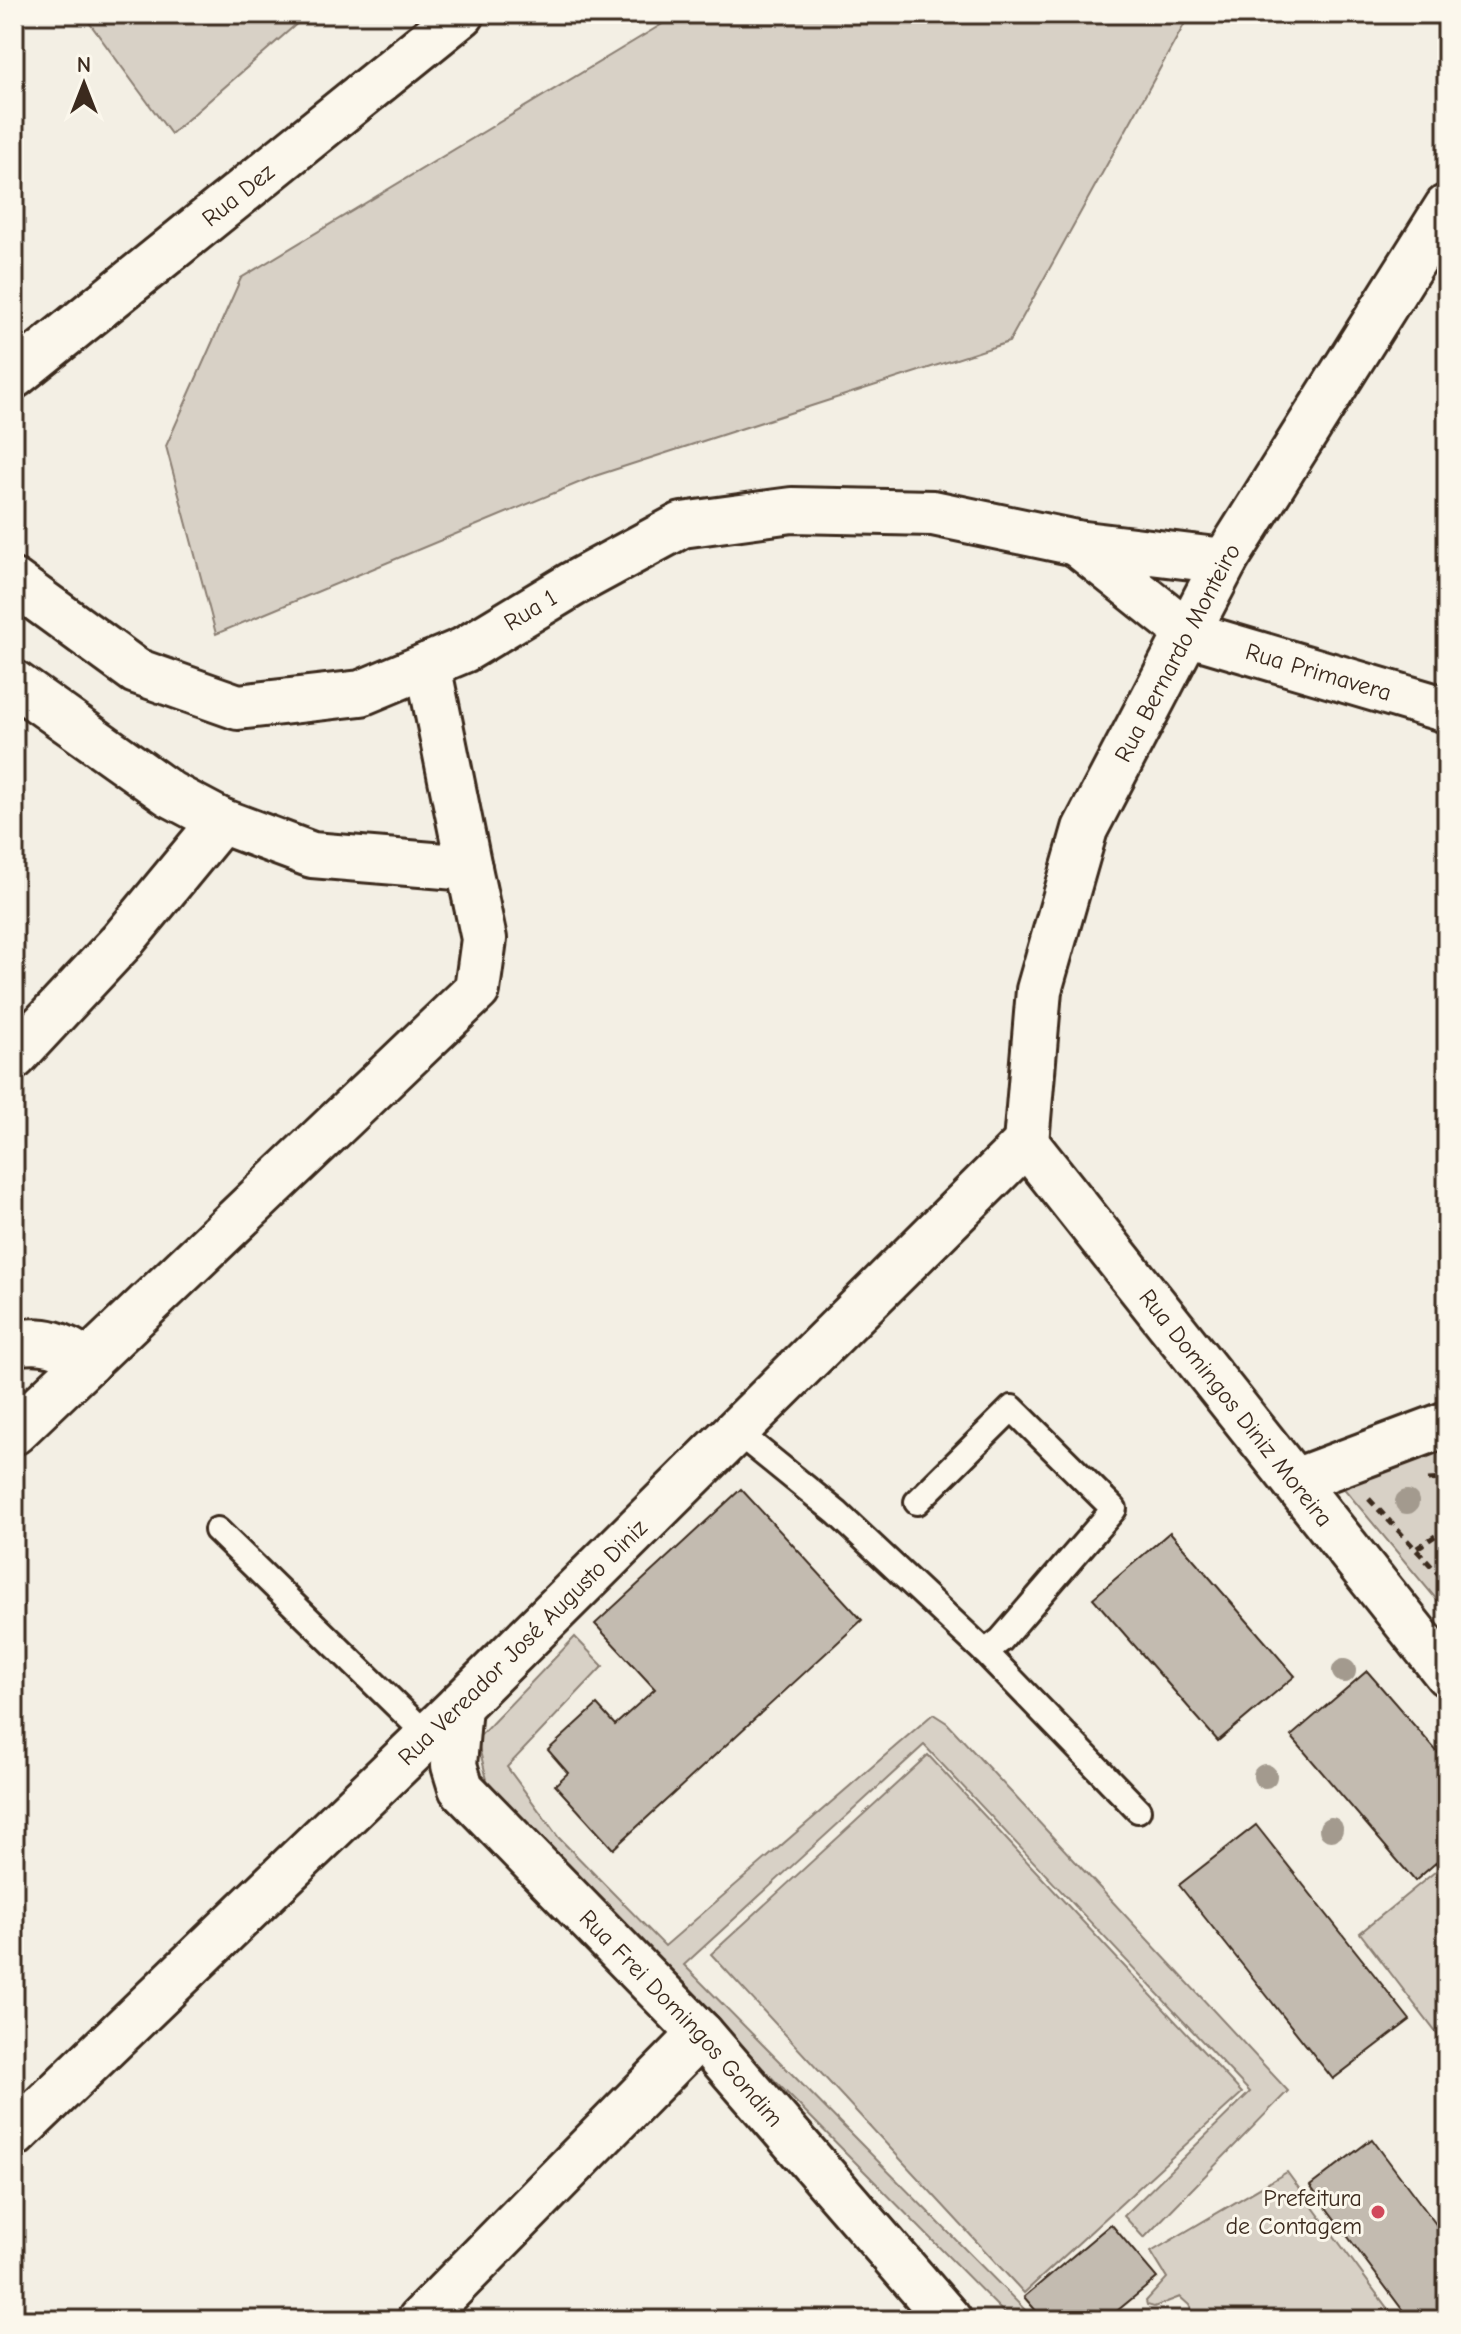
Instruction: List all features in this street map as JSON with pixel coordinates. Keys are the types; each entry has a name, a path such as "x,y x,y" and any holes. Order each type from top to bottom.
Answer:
{"street":[{"name":"Rua Dez","path":"14,376 462,14"},
{"name":"Rua Bernardo Monteiro","path":"1026,1143 1039,990 1085,829 1190,634 1225,561 1447,207"},
{"name":"Rua 1","path":"14,582 136,671 238,707 361,693 464,650 573,584 682,525 792,510 933,513 1076,543 1225,561"},
{"name":"Rua 1","path":"1076,543 1190,634"},
{"name":"Rua Primavera","path":"1190,634 1447,710"},
{"path":"14,1432 477,990 484,939 428,665"},
{"path":"14,683 170,794 221,821 312,855 469,868"},
{"path":"14,1057 123,940 221,821"},
{"name":"Rua Vereador José Augusto Diniz","path":"14,2135 442,1720 1026,1143"},
{"name":"Rua Domingos Diniz Moreira","path":"1026,1143 1447,1674"},
{"path":"14,1343 33,1340 63,1344 88,1362"},
{"path":"1295,1481 1447,1424"},
{"name":"Rua Frei Domingos Gondim","path":"442,1720 461,1788 701,2034 949,2320"},
{"path":"420,2320 701,2034"}],"lane":[{"path":"917,1502 1012,1408 1114,1509 1001,1640 985,1652"},
{"path":"736,1431 837,1513 985,1652 1138,1810"},
{"path":"217,1530 442,1720"}],"path":[{"path":"1376,1488 1362,1493 1447,1583"},
{"path":"1417,1548 1447,1528"}],"shaded area":[{"path":"83,14 308,14 171,134"},
{"path":"670,14 1190,14 1009,342 595,476 216,634 166,446 241,278 669,20"},
{"path":"1447,1444 1447,1612 1341,1485"},
{"path":"575,1637 603,1666 507,1767 559,1838 665,1946 933,1714 947,1723 1288,2091 1144,2238 1124,2216 1250,2092 924,1745 684,1965 1035,2320 1011,2320 490,1792 477,1739"},
{"path":"928,1755 1242,2093 1024,2293 711,1954"},
{"path":"1447,1862 1447,2047 1360,1933"},
{"path":"1287,2172 1396,2320 1195,2320 1189,2305 1180,2297 1154,2307 1147,2305 1146,2301 1167,2278 1151,2252"}],"building":[{"path":"741,1489 862,1620 613,1849 555,1785 568,1773 548,1750 597,1705 615,1725 655,1689 595,1624"},
{"path":"1170,1532 1295,1676 1218,1741 1093,1598"},
{"path":"1367,1671 1447,1763 1447,1853 1415,1881 1291,1736"},
{"path":"1256,1825 1410,2020 1333,2079 1179,1885"},
{"name":"Prefeitura de Contagem","path":"1372,2139 1447,2239 1447,2320 1410,2320 1310,2186"},
{"path":"1111,2224 1157,2278 1106,2320 1044,2320 1024,2297"}],"place":[{"name":"Prefeitura de Contagem","path":"1378,2212"}]}
